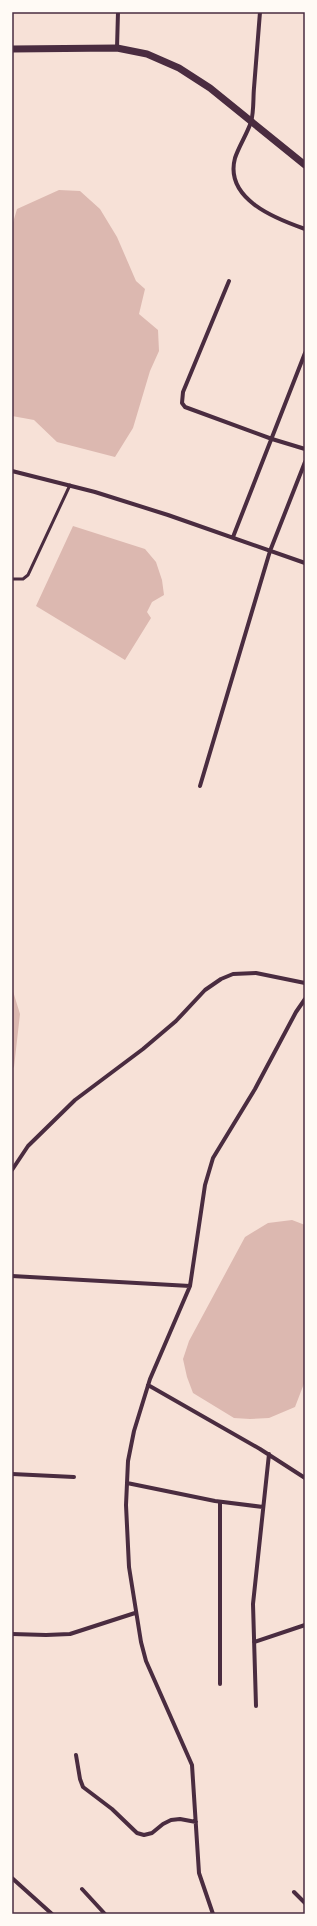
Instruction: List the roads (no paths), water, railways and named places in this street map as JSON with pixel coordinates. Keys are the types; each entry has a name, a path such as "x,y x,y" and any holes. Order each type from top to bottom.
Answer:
{"street":[{"path":"117,48 118,12"},
{"path":"260,12 251,121 235,158 233,171 238,185 248,199 262,211 280,220 305,229"},
{"path":"12,49 117,48 147,54 179,68 210,88 305,165"},
{"path":"229,281 183,392 182,403 185,407 272,439 305,449"},
{"path":"233,537 303,363 305,353"},
{"path":"200,786 270,551 305,462"},
{"path":"12,471 70,485 168,515 305,563"},
{"path":"12,1170 28,1146 75,1100 143,1049 176,1021 205,990 221,979 233,974 256,973 305,983"},
{"path":"213,1914 199,1873 192,1765 146,1661 135,1613 129,1567 126,1505 129,1456 148,1385 190,1286 205,1185 213,1158 254,1089 296,1012 305,999"},
{"path":"12,1276 190,1286"},
{"path":"148,1385 269,1454 305,1478"},
{"path":"256,1706 253,1604 269,1454"},
{"path":"12,1474 74,1477"},
{"path":"127,1483 220,1502 263,1507"},
{"path":"220,1502 220,1684"},
{"path":"12,1634 70,1634 135,1613"},
{"path":"254,1642 305,1625"},
{"path":"76,1755 80,1779 83,1787 112,1809 138,1832 144,1835 152,1833 163,1824 171,1820 180,1819 196,1822"},
{"path":"12,1878 52,1914"},
{"path":"82,1890 105,1914"},
{"path":"294,1892 305,1903"}],"lane":[{"path":"12,579 23,579 28,575 70,485"}]}
